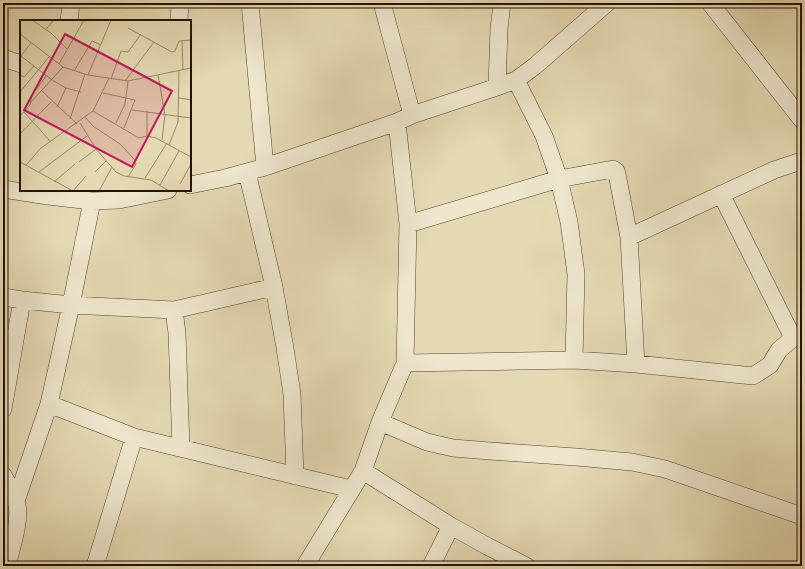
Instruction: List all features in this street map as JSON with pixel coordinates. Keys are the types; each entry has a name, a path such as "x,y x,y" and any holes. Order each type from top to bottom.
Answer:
{"street":[{"path":"69,20 71,3"},
{"path":"179,20 180,3"},
{"path":"250,3 265,167"},
{"path":"305,566 363,471 380,422 405,363 408,224 405,118 382,3"},
{"path":"497,87 499,29 502,3"},
{"path":"191,185 265,167 516,80 535,66 607,3"},
{"path":"710,3 802,120"},
{"path":"3,58 20,64"},
{"path":"516,80 544,136 559,179 569,222 576,274 574,360"},
{"path":"629,237 774,170 802,162"},
{"path":"408,224 559,179 613,169 617,174 629,237 636,364"},
{"path":"247,172 274,287 292,394 296,476"},
{"path":"3,189 48,196 60,194 92,201 119,200 163,191"},
{"path":"405,363 574,360 636,364 753,376 770,365 779,350 798,337 721,194"},
{"path":"16,501 49,404 92,201"},
{"path":"3,297 71,304 174,310 274,287"},
{"path":"3,409 22,300"},
{"path":"174,310 177,333 180,448"},
{"path":"49,404 134,436 351,489"},
{"path":"380,422 427,442 453,448 632,462 665,469 799,515 802,518"},
{"path":"95,566 134,436"},
{"path":"363,471 451,526 526,566"},
{"path":"3,475 16,501 18,511 18,520 7,566"},
{"path":"430,566 451,526"}]}
